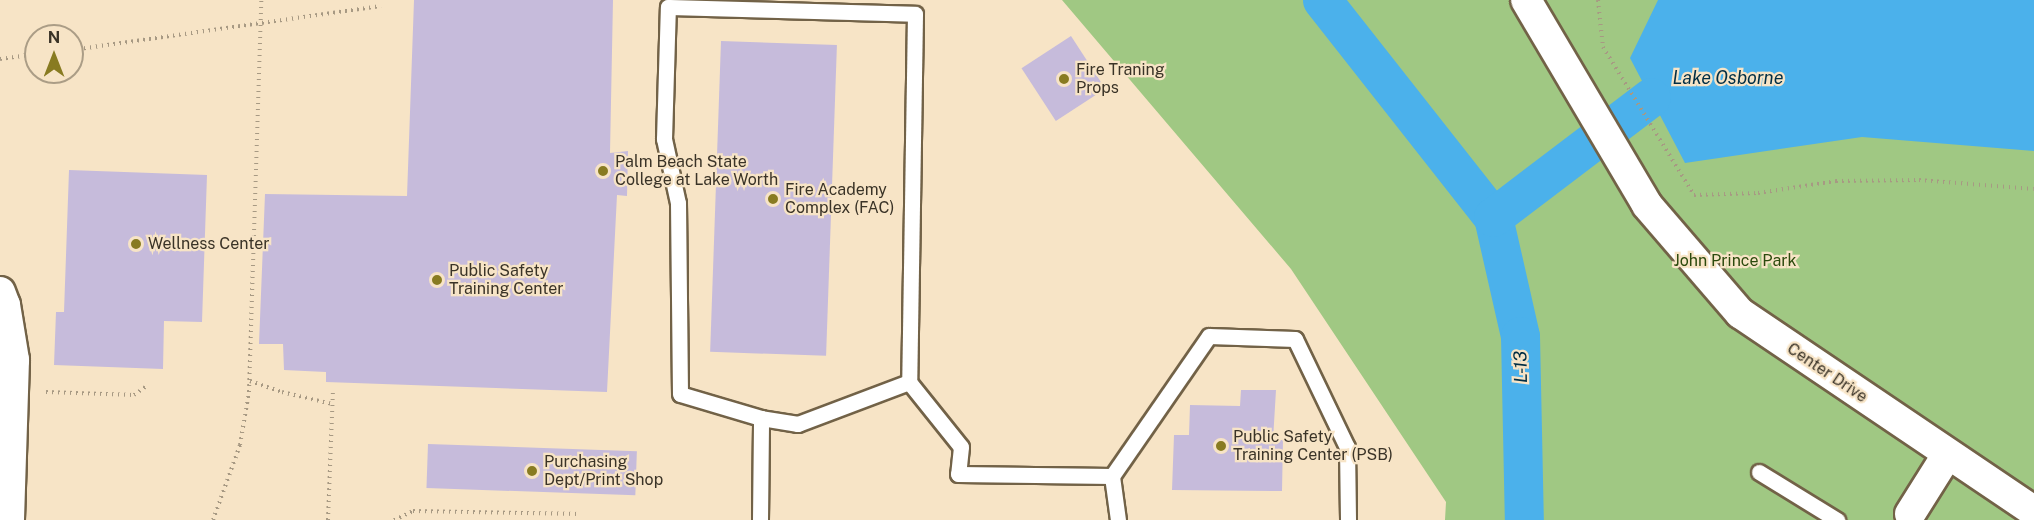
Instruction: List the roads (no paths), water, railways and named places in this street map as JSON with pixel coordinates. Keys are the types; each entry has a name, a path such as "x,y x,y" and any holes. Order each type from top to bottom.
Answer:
{"street":[{"name":"Center Drive","path":"1526,0 1647,205 1740,314 2034,511"},
{"path":"0,292 5,305 14,360 9,520"},
{"path":"1905,517 1947,454"}],"lane":[{"path":"909,382 798,424 761,418 680,394 678,202 664,139 668,7 915,14 909,382 961,447 958,474 1112,476"},
{"path":"1118,520 1112,476 1209,336 1295,339 1347,447 1348,520"},
{"path":"760,520 761,418"},
{"path":"1759,472 1837,520"}],"water":[{"name":"Lake Osborne","path":"1658,0 2034,0 2034,151 1862,137 1685,163 1630,58"}],"waterway":[{"name":"L-13","path":"1322,0 1493,217 1520,336 1524,520"},
{"path":"1493,217 1651,97"}],"place":[{"name":"Fire Traning Props","path":"1064,79"},
{"name":"Palm Beach State College at Lake Worth","path":"603,171"},
{"name":"Fire Academy Complex (FAC)","path":"773,199"},
{"name":"Wellness Center","path":"136,244"},
{"name":"Public Safety Training Center","path":"437,280"},
{"name":"Public Safety Training Center (PSB)","path":"1221,446"},
{"name":"Purchasing Dept/Print Shop","path":"532,471"}],"park label":[{"name":"John Prince Park","path":"1735,261"}]}
